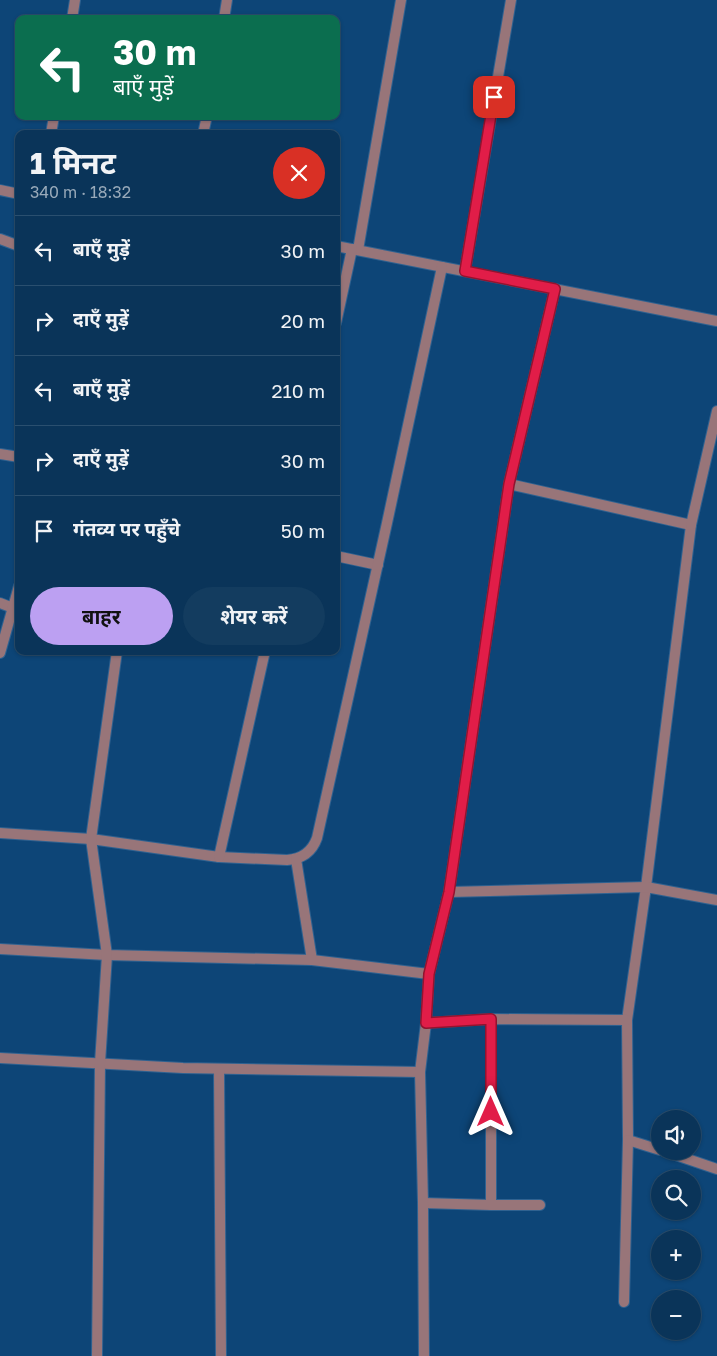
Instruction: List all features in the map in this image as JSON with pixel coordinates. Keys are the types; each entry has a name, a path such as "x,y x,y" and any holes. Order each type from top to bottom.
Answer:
{"street":[{"path":"73,15 75,0"},
{"path":"225,15 227,0"},
{"path":"340,308 355,250 401,0"},
{"path":"465,271 511,0"},
{"path":"0,190 15,193"},
{"path":"0,239 15,245"},
{"path":"340,247 717,321"},
{"path":"0,833 91,839 219,857 287,860 296,859 312,850 317,838 442,267"},
{"path":"424,1356 424,1203 420,1072 429,974 449,892 509,484 555,289"},
{"path":"624,1302 628,1140 627,1020 646,887 691,525 717,411"},
{"path":"0,454 15,456"},
{"path":"509,484 691,525"},
{"path":"340,557 378,564"},
{"path":"0,603 15,610"},
{"path":"0,653 15,613"},
{"path":"97,1356 100,1063 107,955 91,839 116,655"},
{"path":"219,857 264,655"},
{"path":"296,859 312,960"},
{"path":"449,892 646,887 717,900"},
{"path":"0,949 107,955 312,960 429,974"},
{"path":"426,1023 491,1019 627,1020"},
{"path":"491,1019 491,1206"},
{"path":"0,1058 184,1068 420,1072"},
{"path":"219,1069 221,1356"},
{"path":"628,1140 651,1147"},
{"path":"692,1160 717,1168"},
{"path":"424,1203 491,1206 540,1205"}],"route":[{"path":"491,1112 491,1019 426,1023 429,974 449,892 509,484 555,289 465,271 494,97"}]}
